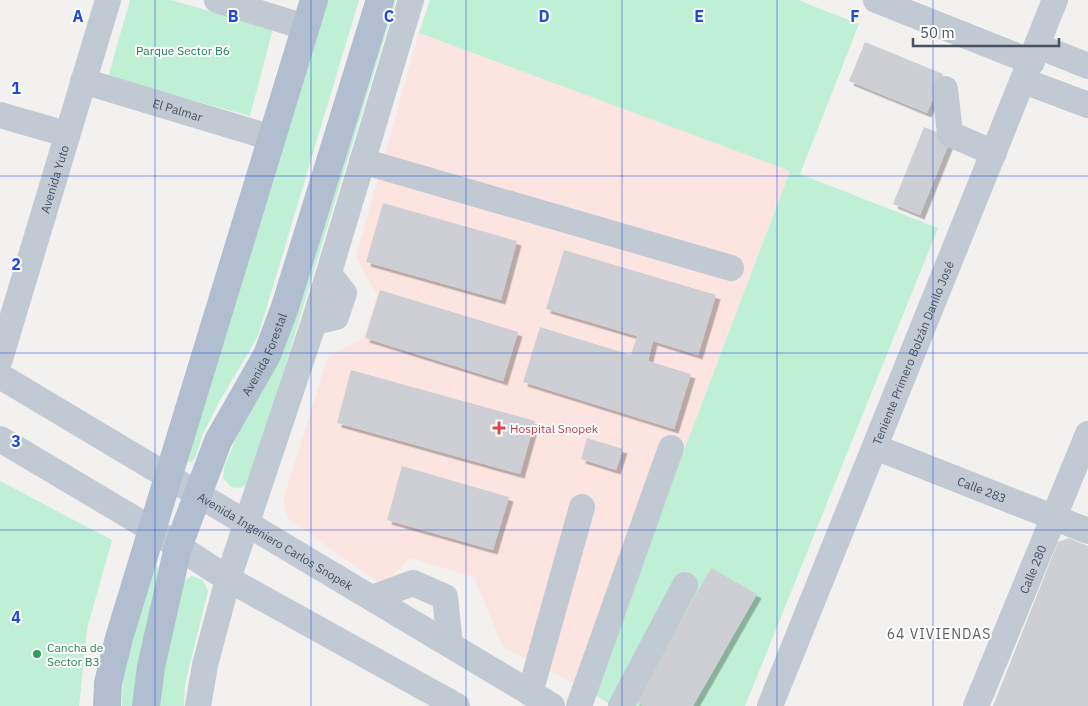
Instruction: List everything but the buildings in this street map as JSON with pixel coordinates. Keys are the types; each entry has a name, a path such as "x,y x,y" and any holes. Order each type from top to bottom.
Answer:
{"main road":[{"path":"107,706 108,683 119,638 314,0"},
{"name":"Avenida Forestal","path":"146,706 151,667 178,547 218,441 267,355 285,308 380,0"}],"street":[{"name":"Avenida Yuto","path":"0,359 66,134 108,0"},
{"path":"217,0 305,28"},
{"path":"198,706 205,665 228,579 248,524 314,322 411,0"},
{"path":"876,0 1031,63 1088,105"},
{"name":"Teniente Primero Bolzán Danilo José","path":"770,706 1056,0"},
{"path":"1031,63 1088,66"},
{"name":"El Palmar","path":"83,81 272,138"},
{"path":"945,89 950,134 994,153"},
{"path":"0,115 66,134"},
{"path":"362,161 731,268"},
{"name":"Avenida Ingeniero Carlos Snopek","path":"0,376 552,706"},
{"name":"Calle 280","path":"976,706 1088,434"},
{"path":"0,439 153,530 228,579 449,704"},
{"name":"Calle 283","path":"875,447 1088,531"},
{"path":"579,706 671,448"},
{"path":"530,693 582,507"},
{"path":"372,598 413,583 445,597 450,644"},
{"path":"621,706 685,585"}],"shaded area":[{"name":"Hospital Snopek","path":"419,33 790,170 592,693 502,646 474,577 410,558 382,585 288,518 283,500 328,357 363,339 377,295 356,257"}],"green space":[{"name":"Parque Sector B6","path":"130,0 171,0 273,29 250,116 108,77"},
{"path":"323,0 359,0 258,336 218,404 203,434 195,458 191,462 187,461"},
{"path":"389,0 396,0 252,476 243,486 238,488 231,487 223,478 224,467 246,415"},
{"path":"430,0 798,0 859,24 800,174 938,228 745,706 613,706 592,693 790,171 419,33"},
{"path":"0,481 112,540 87,629 79,706 0,706"},
{"path":"156,564 159,568 138,678 136,706 122,706 123,677 153,566"},
{"path":"192,576 203,580 208,591 185,684 184,706 156,706 182,582"}],"place":[{"name":"Hospital Snopek","path":"499,428"},
{"name":"Cancha de Sector B3","path":"37,654"}],"district":[{"name":"64 VIVIENDAS","path":"939,634"}]}
